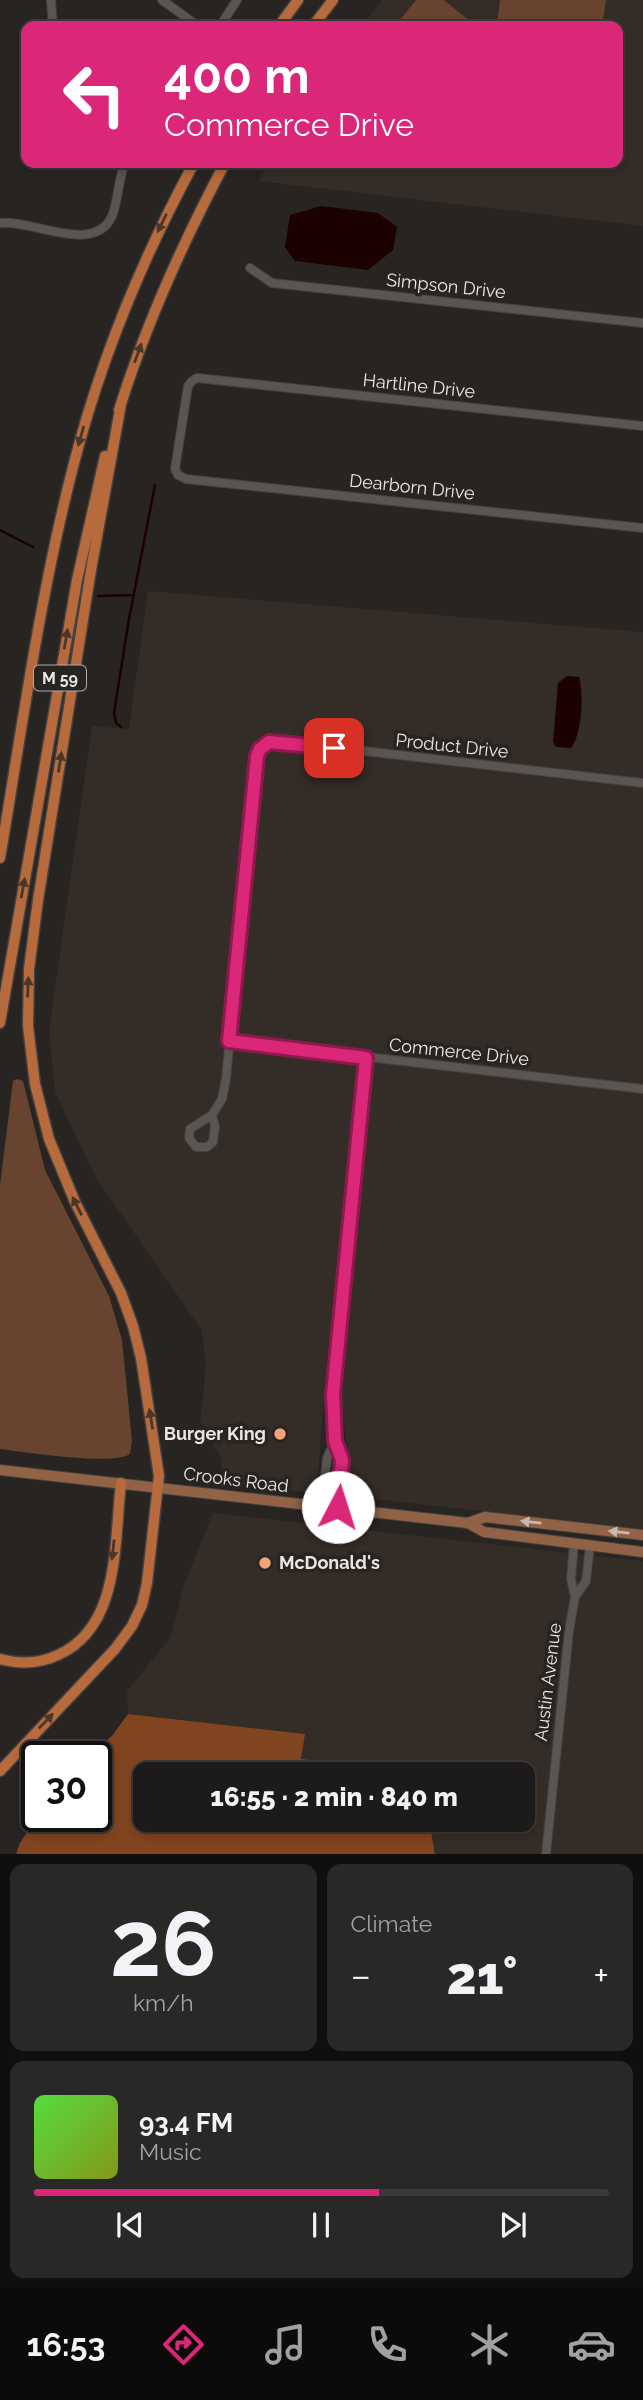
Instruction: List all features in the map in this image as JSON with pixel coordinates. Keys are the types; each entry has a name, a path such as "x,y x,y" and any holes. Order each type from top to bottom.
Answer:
{"highway":[{"path":"283,21 298,0"},
{"path":"317,21 333,0"},
{"name":"M 59","path":"0,858 52,560 79,444 125,309 160,228 191,168"},
{"name":"M 59","path":"0,1023 76,580 97,487 148,325 223,168"},
{"path":"0,1771 115,1649 132,1626 142,1605 147,1583 158,1486 159,1467 134,1326 121,1293 75,1202 49,1139 34,1084 28,1026 29,969 37,911 90,570 121,404"},
{"path":"0,831 14,775"},
{"path":"0,1659 28,1663 49,1659 77,1644 90,1630 101,1612 108,1591 121,1482"}],"main road":[{"name":"Crooks Road","path":"0,1470 468,1523 484,1532 643,1552"},
{"name":"Crooks Road","path":"468,1523 485,1517 643,1535"},
{"path":"574,1544 578,1534 594,1529"}],"street":[{"path":"51,0 53,21"},
{"path":"162,0 191,21"},
{"path":"223,21 237,0"},
{"path":"0,223 17,223 77,236 98,231 113,215 124,168"},
{"name":"Simpson Drive","path":"250,268 272,283 643,323"},
{"name":"Hartline Drive","path":"178,475 176,469 188,386 197,378 643,426"},
{"name":"Dearborn Drive","path":"178,475 186,479 643,528"},
{"name":"Product Drive","path":"229,1041 256,764 260,749 269,742 643,783"},
{"path":"212,1115 222,1099 229,1041"},
{"name":"Commerce Drive","path":"229,1041 643,1089"},
{"path":"338,1507 342,1460 335,1441 333,1394 366,1058"},
{"path":"323,1505 327,1458 335,1441"},
{"name":"Austin Avenue","path":"546,1854 567,1646 575,1597 571,1579 574,1544"},
{"name":"Austin Avenue","path":"575,1597 586,1581 590,1546"}],"shaded area":[{"path":"382,0 643,0 643,226 259,181 266,168 623,168 623,21 366,21"},
{"path":"416,0 444,0 470,21 399,21"},
{"path":"500,0 606,0 603,21 498,21"},
{"path":"321,206 378,213 397,227 393,250 368,270 295,261 285,247 290,215"},
{"path":"148,591 643,632 643,1529 355,1497 348,1492 345,1483 347,1446 340,1396 342,1358 327,1356 318,1478 310,1493 247,1485 220,1478 222,1460 200,1421 206,1364 201,1329 96,1178 55,1092 49,1031 92,726 129,729"},
{"path":"567,676 579,677 581,693 580,724 571,748 556,747 553,742 558,683"},
{"path":"13,1081 23,1081 45,1170 109,1296 122,1340 132,1441 130,1454 120,1457 68,1457 0,1449 0,1185"},
{"path":"213,1513 643,1561 643,1854 435,1854 431,1832 535,1832 535,1762 330,1762 301,1759 304,1734 128,1714 127,1691 170,1638 184,1585"},
{"path":"128,1714 305,1734 301,1759 331,1762 133,1762 133,1832 431,1832 435,1854 16,1854 27,1832 112,1832 112,1741 106,1741"}],"waterway":[{"path":"121,727 116,723 114,713 155,485"},
{"path":"0,530 33,547"},
{"path":"98,596 134,595"}],"place":[{"name":"Burger King","path":"280,1434"},
{"name":"McDonald's","path":"265,1563"}],"route":[{"path":"334,748 276,741 264,745 257,756 229,1041 366,1058 333,1394 335,1441 342,1460 338,1507"}]}
